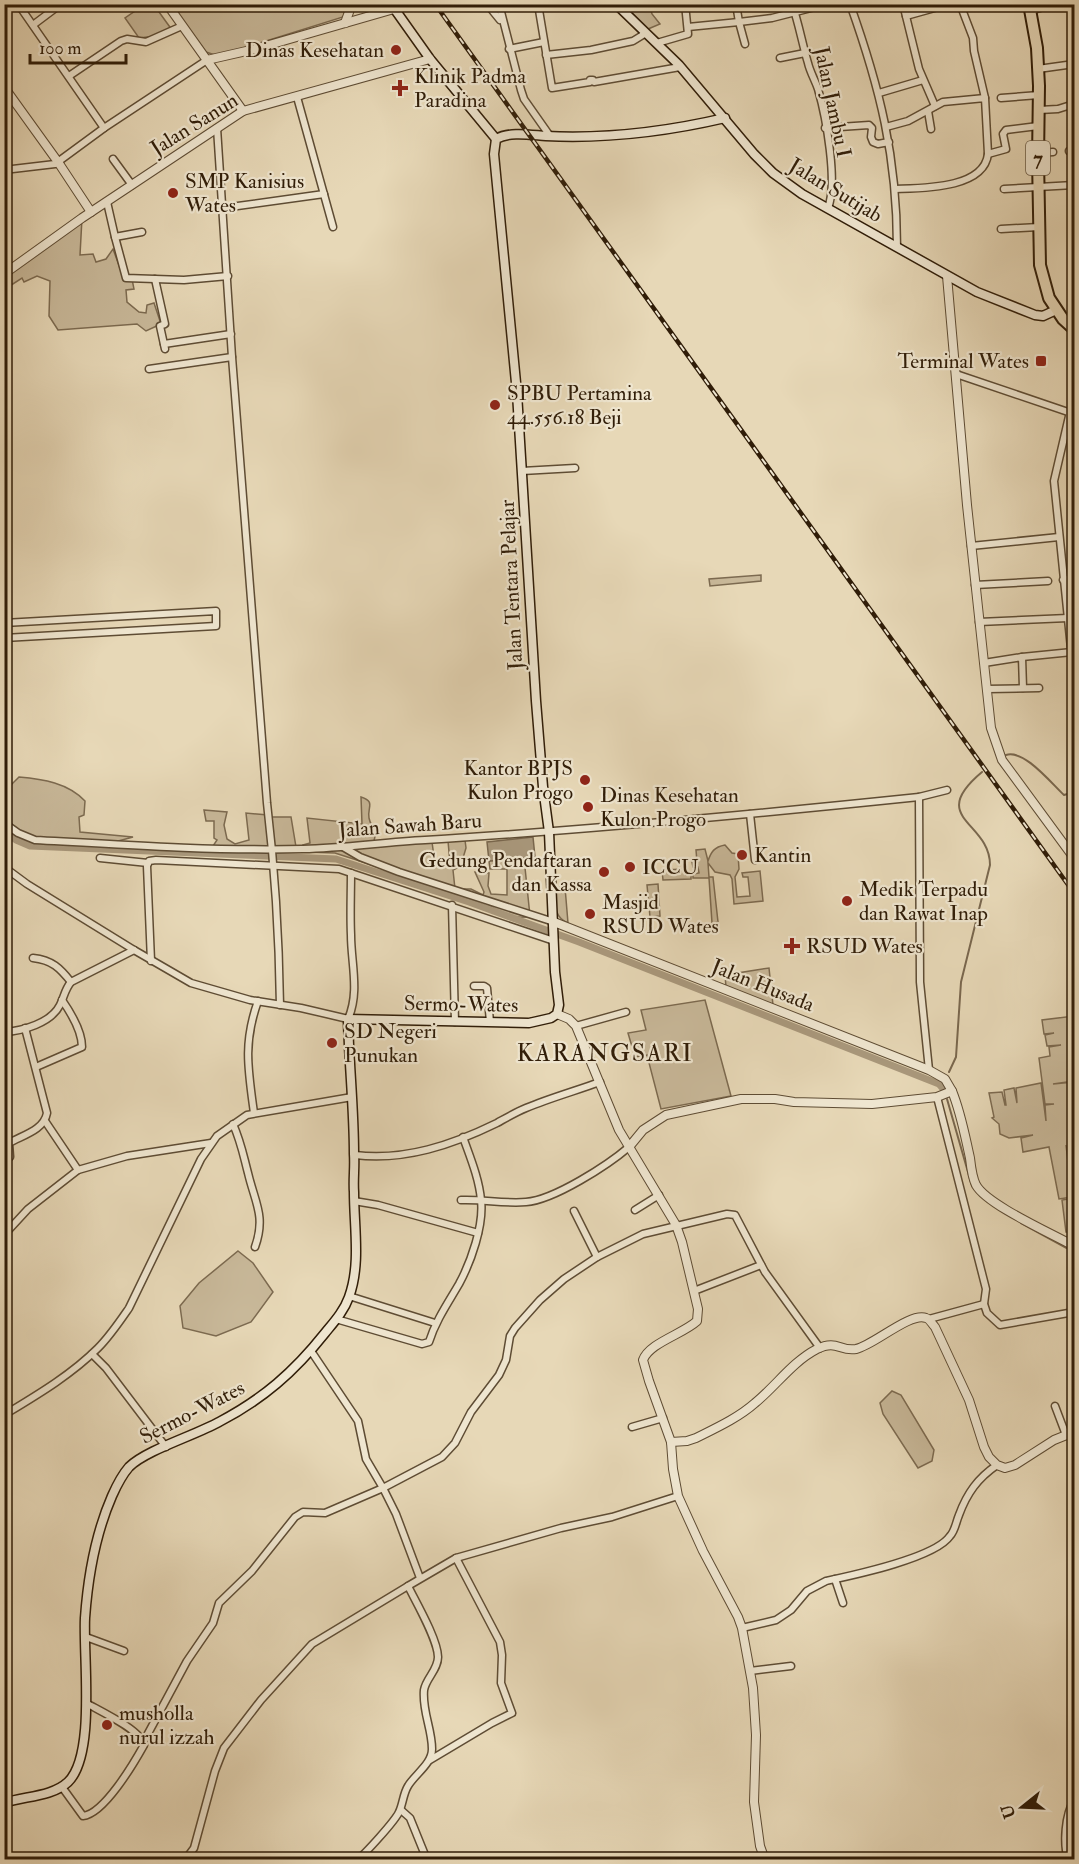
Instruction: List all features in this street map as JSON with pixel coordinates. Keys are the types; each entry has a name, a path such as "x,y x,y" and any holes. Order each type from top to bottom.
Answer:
{"highway":[{"name":"7","path":"1029,8 1037,48 1038,69 1040,265 1049,298 1056,310 1074,329"}],"main road":[{"name":"Jalan Sutijab","path":"616,4 680,67 754,154 773,173 802,194 947,276 1003,304 1043,316 1056,310"},
{"path":"393,7 430,59 496,139 502,135 631,135 724,118"},
{"name":"Jalan Tentara Pelajar","path":"496,139 494,154 522,471 543,787 549,832 559,1005 557,1014"},
{"name":"Sermo-Wates","path":"62,1786 74,1775 81,1757 86,1703 85,1620 90,1568 112,1495 129,1468 140,1458 241,1410 275,1387 311,1351 336,1319 349,1296 356,1258 355,1155 348,1019 529,1023 557,1014"},
{"path":"4,1803 41,1795 62,1786"}],"street":[{"path":"18,4 104,128"},
{"path":"33,25 61,4"},
{"path":"167,4 243,111"},
{"path":"345,23 351,4"},
{"path":"487,4 503,22"},
{"path":"499,4 509,50 524,99 550,136"},
{"path":"538,4 552,88 680,67"},
{"path":"657,43 688,34 685,4"},
{"path":"736,4 745,44"},
{"path":"850,4 879,93 889,142 895,189 897,247"},
{"path":"903,4 923,80 935,106"},
{"path":"906,16 949,4"},
{"path":"895,189 936,188 952,184 981,170 987,161 985,98 973,38 960,4"},
{"path":"1029,8 1054,4"},
{"path":"688,27 772,18 793,8 823,5"},
{"path":"4,170 52,165 58,162 104,128 207,60 255,50 393,7"},
{"name":"Jalan Jambu I","path":"793,8 818,91 825,128 832,180 832,194 828,208"},
{"path":"69,76 120,41 127,39 146,42 182,26"},
{"path":"546,55 591,50 633,41 646,33"},
{"path":"509,50 544,42"},
{"path":"780,58 806,53"},
{"name":"Jalan Sanun","path":"4,274 91,212 243,111 430,59"},
{"path":"1038,69 1074,64"},
{"path":"879,93 923,80"},
{"path":"4,87 91,212"},
{"path":"1001,98 1039,95"},
{"path":"297,96 333,227"},
{"path":"886,127 908,121 943,102 985,98"},
{"path":"1039,110 1058,109 1074,104"},
{"path":"928,111 931,129"},
{"path":"825,128 869,125 872,128 871,137 874,143 889,142"},
{"path":"988,154 1006,149 1003,134 1006,130 1038,126"},
{"path":"217,128 232,357 279,932 280,1005"},
{"path":"1038,153 1053,152"},
{"path":"113,159 132,185"},
{"path":"1004,189 1074,185"},
{"path":"223,207 324,194"},
{"path":"107,202 126,277 184,280 228,276"},
{"path":"1001,229 1039,227"},
{"path":"115,237 142,232"},
{"path":"947,276 971,546 991,728 1002,760 1074,858"},
{"path":"155,279 165,324 160,326 164,346 231,334"},
{"path":"149,369 232,357"},
{"path":"956,374 1072,413 1054,481 1054,491 1074,678"},
{"path":"522,471 575,468"},
{"path":"971,546 1059,537"},
{"path":"1063,580 1074,578"},
{"path":"975,585 1048,581"},
{"path":"4,623 216,610 216,626 4,638"},
{"path":"114,616 116,632"},
{"path":"979,622 1068,618"},
{"path":"984,663 1072,652"},
{"path":"1022,657 1023,688"},
{"path":"987,689 1039,688"},
{"name":"Jalan Sawah Baru","path":"4,823 18,833 35,840 273,850 549,832 919,798 947,790"},
{"path":"919,798 920,982 928,1070"},
{"path":"750,814 755,860"},
{"path":"342,847 399,874 554,926"},
{"path":"100,858 148,863 156,860 274,864 339,869 467,908 554,940"},
{"path":"148,863 151,961"},
{"path":"4,867 27,884 151,961 191,983 258,1001 348,1019 354,1006 355,993 351,935 351,873"},
{"path":"467,908 470,897"},
{"path":"452,905 455,1022"},
{"name":"Jalan Husada","path":"554,926 928,1070 945,1079 952,1091"},
{"path":"4,1032 25,1028 51,1015 60,1006 71,982 134,950"},
{"path":"33,958 46,959 55,964 71,982"},
{"path":"474,986 488,988 489,1022"},
{"path":"36,1067 82,1047 73,1017 62,1000"},
{"path":"254,1113 247,1056 251,1020 258,1001"},
{"path":"576,1026 626,1012"},
{"path":"557,1014 569,1019 576,1026 619,1130 676,1225 682,1242 698,1309 697,1321 682,1333 648,1352 644,1360 671,1442 678,1496 742,1628 753,1688 756,1735 754,1802 758,1836 765,1860"},
{"path":"4,1161 10,1157 9,1143 40,1126 45,1121 47,1113 25,1028"},
{"path":"355,1155 371,1157 411,1155 463,1137 525,1108 600,1082"},
{"path":"461,1200 529,1202 549,1196 615,1159 643,1130 666,1115 741,1099 872,1104 937,1097 952,1091 962,1121 976,1185 995,1202 1074,1246"},
{"path":"4,1415 63,1378 92,1354 129,1308 211,1143 240,1118 254,1113 352,1096"},
{"path":"937,1097 986,1289 984,1304 987,1312 993,1320 1004,1326 1074,1312"},
{"path":"45,1121 78,1170"},
{"path":"232,1124 243,1148 248,1174 260,1212 260,1233 255,1247"},
{"path":"336,1319 425,1344 429,1342 435,1323 470,1261 478,1233 481,1199 463,1137"},
{"path":"4,1235 28,1209 78,1170 127,1156 211,1143"},
{"path":"635,1210 659,1195"},
{"path":"354,1201 378,1205 478,1233"},
{"path":"574,1211 597,1257"},
{"path":"62,1786 83,1816 89,1815 109,1796 134,1765 144,1741 187,1661 213,1623 219,1603 252,1571 295,1517 303,1512 325,1513 383,1488 442,1457 455,1443 471,1412 499,1375 506,1360 510,1336 515,1328 540,1300 564,1279 597,1257 643,1234 732,1213 739,1220 777,1290 820,1348"},
{"path":"694,1291 762,1265"},
{"path":"349,1296 435,1323"},
{"path":"671,1442 696,1438 743,1412 804,1358 820,1348 830,1344 854,1349 918,1317 929,1319 984,1304"},
{"path":"929,1319 935,1327 969,1400 984,1447 989,1457 997,1464 1005,1468 1015,1465 1054,1440 1070,1434 1055,1406"},
{"path":"311,1351 358,1421 366,1459 396,1514 420,1578"},
{"path":"92,1354 106,1368 166,1447"},
{"path":"632,1427 663,1418"},
{"path":"742,1628 776,1620 791,1610 814,1586 909,1561 945,1542 953,1533 971,1488 997,1464"},
{"path":"185,1860 194,1848 215,1771 224,1748 261,1700 312,1644 456,1558 561,1528 612,1517 678,1496"},
{"path":"357,1860 398,1816 408,1786 430,1760 513,1713 501,1683 500,1642 456,1558"},
{"path":"835,1579 843,1604"},
{"path":"408,1586 436,1645 438,1657 436,1668 424,1690 424,1704 432,1750 430,1760"},
{"path":"86,1637 124,1651"},
{"path":"750,1671 791,1666"},
{"path":"86,1703 118,1721 144,1741"},
{"path":"1068,1860 1065,1830 1074,1800"},
{"path":"401,1809 410,1818 428,1860"}],"shaded area":[{"path":"144,5 154,5 172,30 156,36 139,38 125,18"},
{"path":"171,5 347,5 343,17 218,56 206,52"},
{"path":"623,5 649,5 652,14 660,24 648,29"},
{"path":"82,218 80,255 93,254 96,262 106,259 113,249 124,279 132,279 134,289 126,290 127,302 139,312 146,313 147,305 154,303 161,324 146,331 137,324 58,330 49,316 50,281 37,276 24,282 22,278 5,289 5,273"},
{"path":"761,575 761,581 710,586 709,579"},
{"path":"19,777 55,783 71,790 85,801 84,815 79,817 80,832 133,837 111,843 31,839 5,821 4,783 11,785"},
{"path":"361,797 370,803 369,818 376,832 374,841 304,847 303,845 310,843 307,818 362,824"},
{"path":"204,810 227,812 224,825 227,839 235,844 249,840 246,813 269,817 291,817 296,847 276,847 272,844 270,847 213,846 217,840 214,838 214,821 206,821"},
{"path":"533,837 535,857 489,861 487,842"},
{"path":"465,840 466,848 463,858 469,862 453,870 455,889 471,889 483,895 484,892 475,872 489,873 488,886 491,894 507,895 507,869 490,869 489,861 524,858 530,916 518,917 505,914 484,901 335,853 305,852 432,842 435,864 450,863 448,841"},
{"path":"725,845 732,853 738,854 739,869 735,877 737,897 750,896 748,877 743,877 742,873 760,871 763,901 734,904 730,875 715,872 708,863 709,877 713,877 718,922 712,923 709,878 693,878 693,874 699,873 698,867 693,867 692,862 697,862 696,850 705,849 708,861 714,850"},
{"path":"685,869 686,875 691,875 691,879 663,880 662,870"},
{"path":"658,884 660,916 650,917 647,885"},
{"path":"565,887 568,923 557,913 555,904 554,888"},
{"path":"769,968 773,1005 726,987 725,975"},
{"path":"705,1000 731,1096 661,1109 647,1055 635,1057 628,1033 646,1030 641,1010"},
{"path":"1074,1016 1074,1081 1053,1084 1074,1082 1074,1196 1066,1145 1072,1197 1059,1199 1049,1147 1023,1152 1021,1138 1033,1135 1009,1138 1000,1134 999,1124 992,1118 994,1117 989,1093 1002,1092 1006,1105 1004,1090 1014,1088 1017,1103 1016,1088 1041,1083 1046,1121 1045,1105 1054,1104 1045,1104 1039,1058 1050,1056 1049,1047 1061,1045 1047,1046 1045,1035 1054,1033 1044,1034 1042,1020"},
{"path":"1074,1198 1074,1232 1066,1232 1062,1200"},
{"path":"238,1251 253,1263 273,1292 251,1322 216,1336 183,1328 180,1306 199,1283"},
{"path":"892,1391 901,1395 934,1450 932,1461 918,1468 883,1414 880,1403"}],"waterway":[{"path":"1006,755 1021,757 1029,762 1064,795 1074,792"},
{"path":"949,1072 956,1057 961,982 990,865 987,850 960,810 960,800 966,788 982,772"},
{"path":"4,831 30,846 336,859 469,902 579,942 939,1084 945,1091"},
{"path":"947,1099 972,1186 980,1194"},
{"path":"1021,1223 1074,1252"}],"railway":[{"path":"435,4 1074,893"}],"place":[{"name":"Dinas Kesehatan","path":"396,50"},
{"name":"Klinik Padma Paradina","path":"400,88"},
{"name":"SMP Kanisius Wates","path":"173,193"},
{"name":"Terminal Wates","path":"1041,361"},
{"name":"SPBU Pertamina 44.556.18 Beji","path":"495,405"},
{"name":"Kantor BPJS Kulon Progo","path":"585,780"},
{"name":"Dinas Kesehatan Kulon Progo","path":"588,807"},
{"name":"Kantin","path":"742,855"},
{"name":"ICCU","path":"630,867"},
{"name":"Gedung Pendaftaran dan Kassa","path":"604,872"},
{"name":"Medik Terpadu dan Rawat Inap","path":"847,901"},
{"name":"Masjid RSUD Wates","path":"590,914"},
{"name":"RSUD Wates","path":"792,946"},
{"name":"SD Negeri Punukan","path":"332,1043"},
{"name":"musholla nurul izzah","path":"107,1725"}],"district":[{"name":"KARANGSARI","path":"605,1053"}]}
